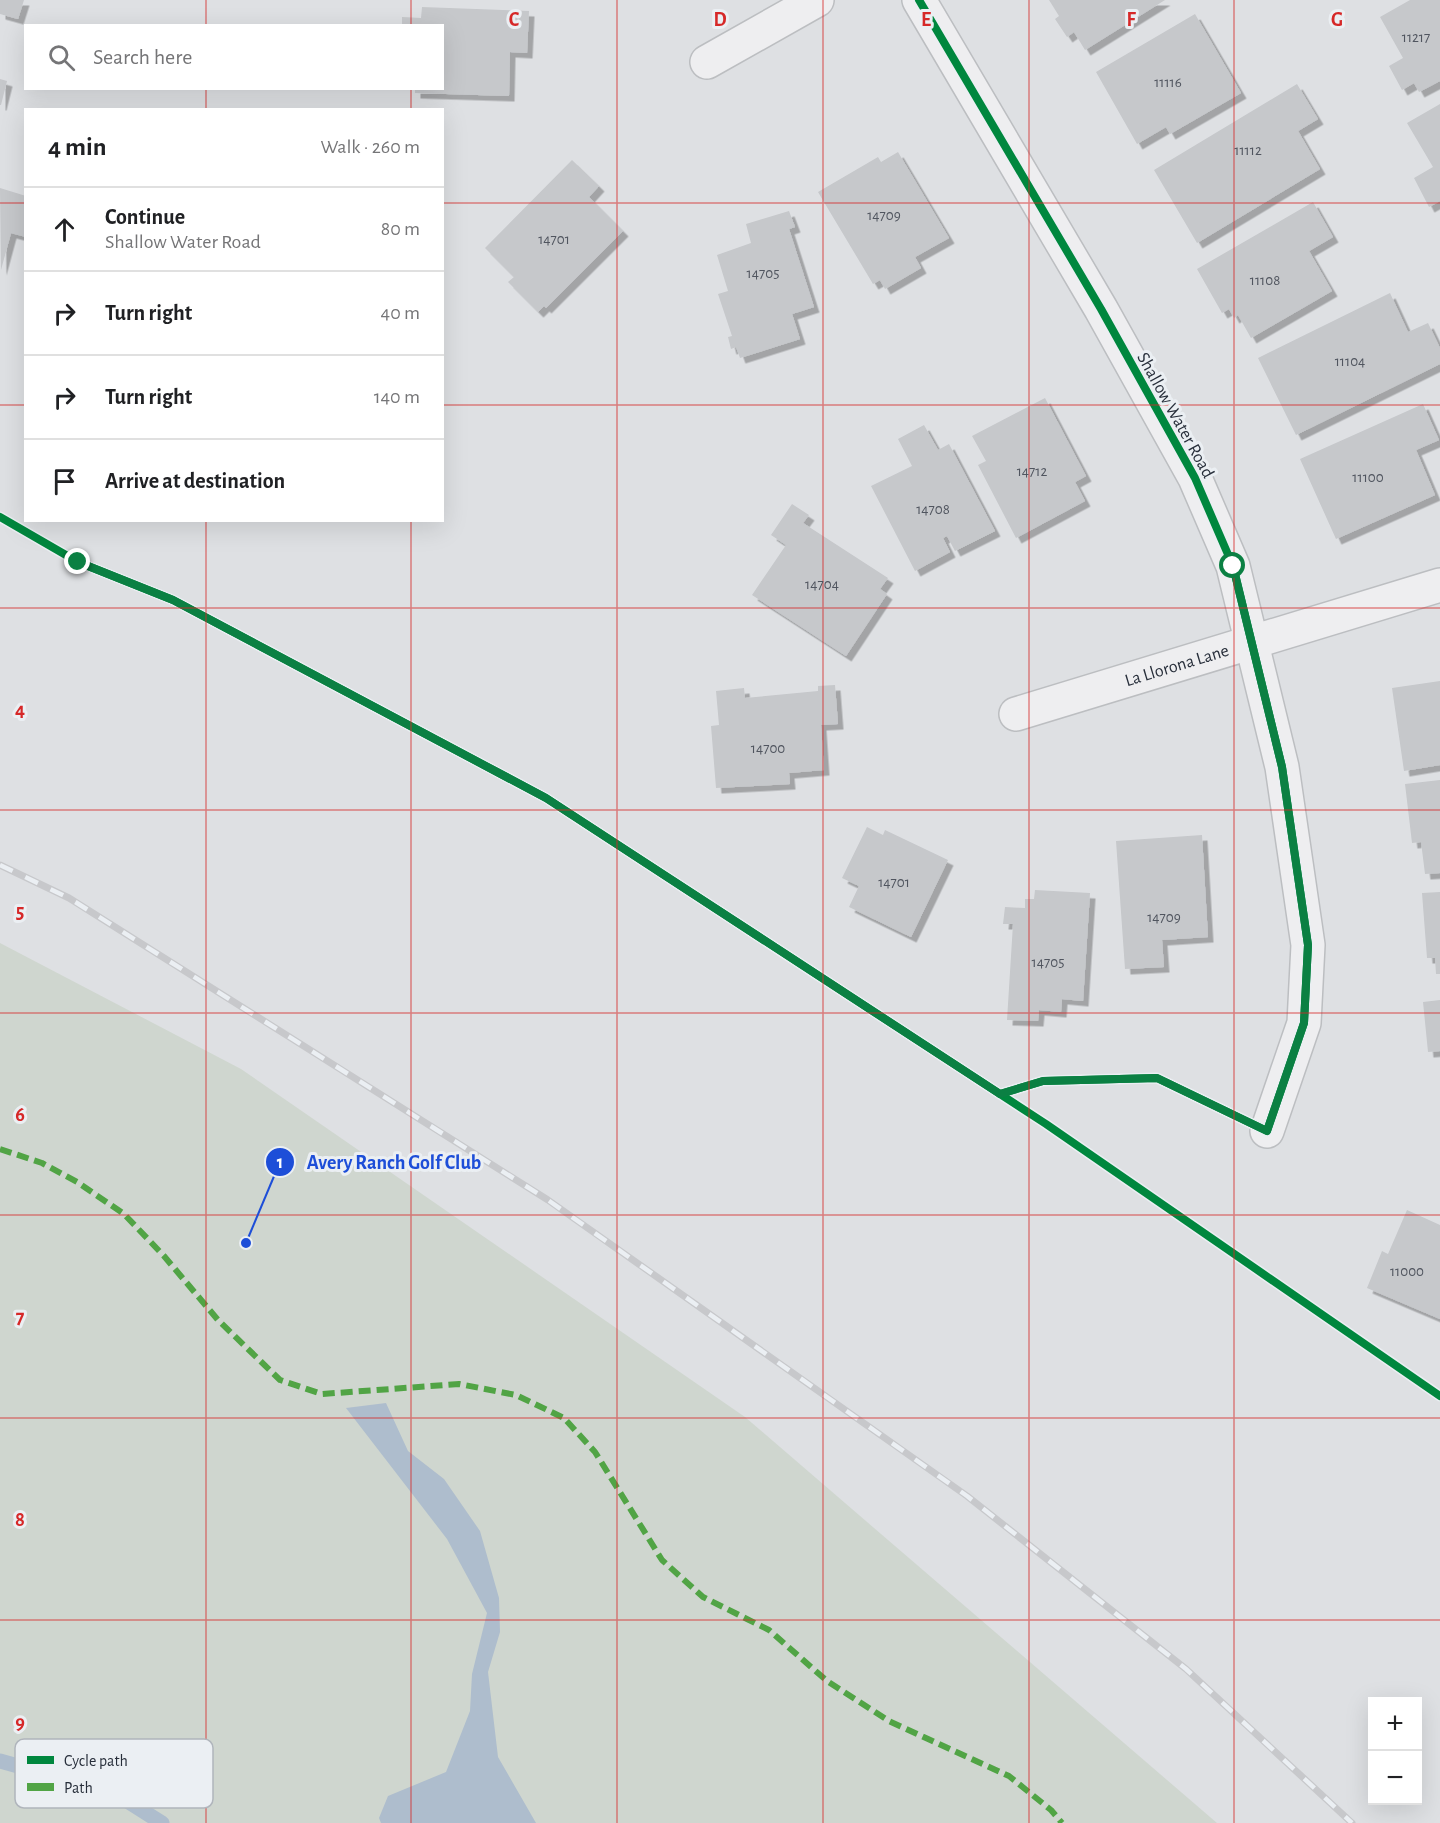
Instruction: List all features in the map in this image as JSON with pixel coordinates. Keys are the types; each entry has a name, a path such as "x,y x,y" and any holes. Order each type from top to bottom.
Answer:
{"street":[{"path":"707,62 817,0"},
{"name":"Shallow Water Road","path":"919,0 1077,268 1195,478 1233,566 1282,767 1308,945 1304,1023 1267,1131"},
{"name":"La Llorona Lane","path":"1016,714 1440,585"}],"shaded area":[{"path":"0,943 241,1069 745,1417 1217,1823 0,1823"}],"water":[{"path":"386,1403 408,1451 444,1479 480,1531 499,1598 500,1632 488,1672 498,1757 536,1823 381,1823 379,1818 388,1796 446,1772 470,1711 472,1674 487,1613 447,1539 346,1408"}],"building":[{"path":"0,0 24,0 18,19 0,14"},
{"path":"1049,0 1165,0 1085,50 1074,32 1067,37 1055,19 1059,16"},
{"path":"1410,0 1440,0 1440,81 1419,92 1414,83 1402,90 1389,66 1403,58 1380,17"},
{"path":"422,7 529,11 527,53 510,52 509,96 415,93 415,90 444,90 444,24 402,24 402,17 421,18"},
{"path":"1195,14 1241,93 1170,134 1166,127 1137,144 1096,72"},
{"path":"0,79 7,81 1,105 0,105"},
{"path":"1297,84 1318,119 1298,131 1320,169 1197,243 1154,170"},
{"path":"1440,104 1440,201 1429,207 1414,178 1433,167 1407,123"},
{"path":"898,152 949,238 915,257 921,268 885,289 880,280 873,284 818,192 878,157 881,162"},
{"path":"572,160 599,186 589,197 623,231 546,308 544,306 538,312 508,282 514,277 485,248"},
{"path":"0,188 24,195 24,236 11,233 1,270"},
{"path":"1313,202 1333,237 1309,251 1332,291 1251,338 1238,315 1234,318 1229,309 1222,313 1197,269"},
{"path":"789,211 795,227 789,229 814,307 792,314 800,339 740,358 736,347 731,349 728,337 732,336 718,294 728,291 717,255 751,243 746,224"},
{"path":"1390,293 1408,332 1428,323 1440,348 1440,364 1296,435 1258,358"},
{"path":"1045,398 1086,476 1075,482 1085,501 1016,538 978,465 986,461 972,436"},
{"path":"1423,404 1439,440 1416,450 1435,495 1336,539 1300,459"},
{"path":"924,425 938,450 949,444 995,531 955,551 947,536 943,538 950,552 915,571 871,486 912,466 898,439"},
{"path":"792,504 809,515 803,523 888,578 880,589 887,594 846,656 752,595 786,545 771,535"},
{"path":"1440,681 1440,765 1404,771 1392,688"},
{"path":"835,685 838,724 821,725 824,770 789,773 790,784 716,788 711,726 719,725 716,691 744,688 745,698 818,691 818,686"},
{"path":"1440,780 1440,873 1425,874 1421,842 1412,843 1405,784"},
{"path":"867,827 883,835 885,830 948,860 911,937 849,907 859,886 842,878"},
{"path":"1202,835 1208,937 1162,940 1164,967 1125,969 1116,841"},
{"path":"1035,890 1090,893 1083,1001 1062,999 1061,1012 1039,1010 1038,1021 1007,1020 1013,924 1003,924 1005,907 1025,908 1025,899 1034,899"},
{"path":"1440,892 1440,974 1436,974 1435,958 1427,958 1422,893"},
{"path":"1440,1000 1440,1051 1428,1052 1423,1002"},
{"path":"1407,1210 1440,1225 1440,1319 1367,1288 1382,1251 1388,1254"}],"waterway":[{"path":"0,1761 15,1765"},
{"path":"138,1808 162,1823"}],"railway":[{"path":"0,865 69,898 548,1200 967,1496 1186,1669 1352,1823"}],"marked path":[{"path":"0,1149 42,1163 77,1182 124,1214 164,1256 218,1320 280,1380 322,1394 459,1384 516,1395 564,1418 595,1452 662,1560 703,1597 769,1630 827,1681 889,1721 1009,1776 1051,1810 1062,1823"}],"cycle path":[{"path":"919,0 1101,309 1195,478 1233,566 1282,767 1308,945 1304,1023 1267,1131 1157,1078 1043,1081 1000,1094"},
{"path":"0,517 78,562 173,600 546,798 1046,1124 1440,1396"}],"place":[{"name":"Avery Ranch Golf Club","path":"246,1243"}],"route":[{"path":"78,562 173,600 546,798 1000,1094 1043,1081 1157,1078 1267,1131 1304,1023 1308,945 1282,767 1233,566"}]}
